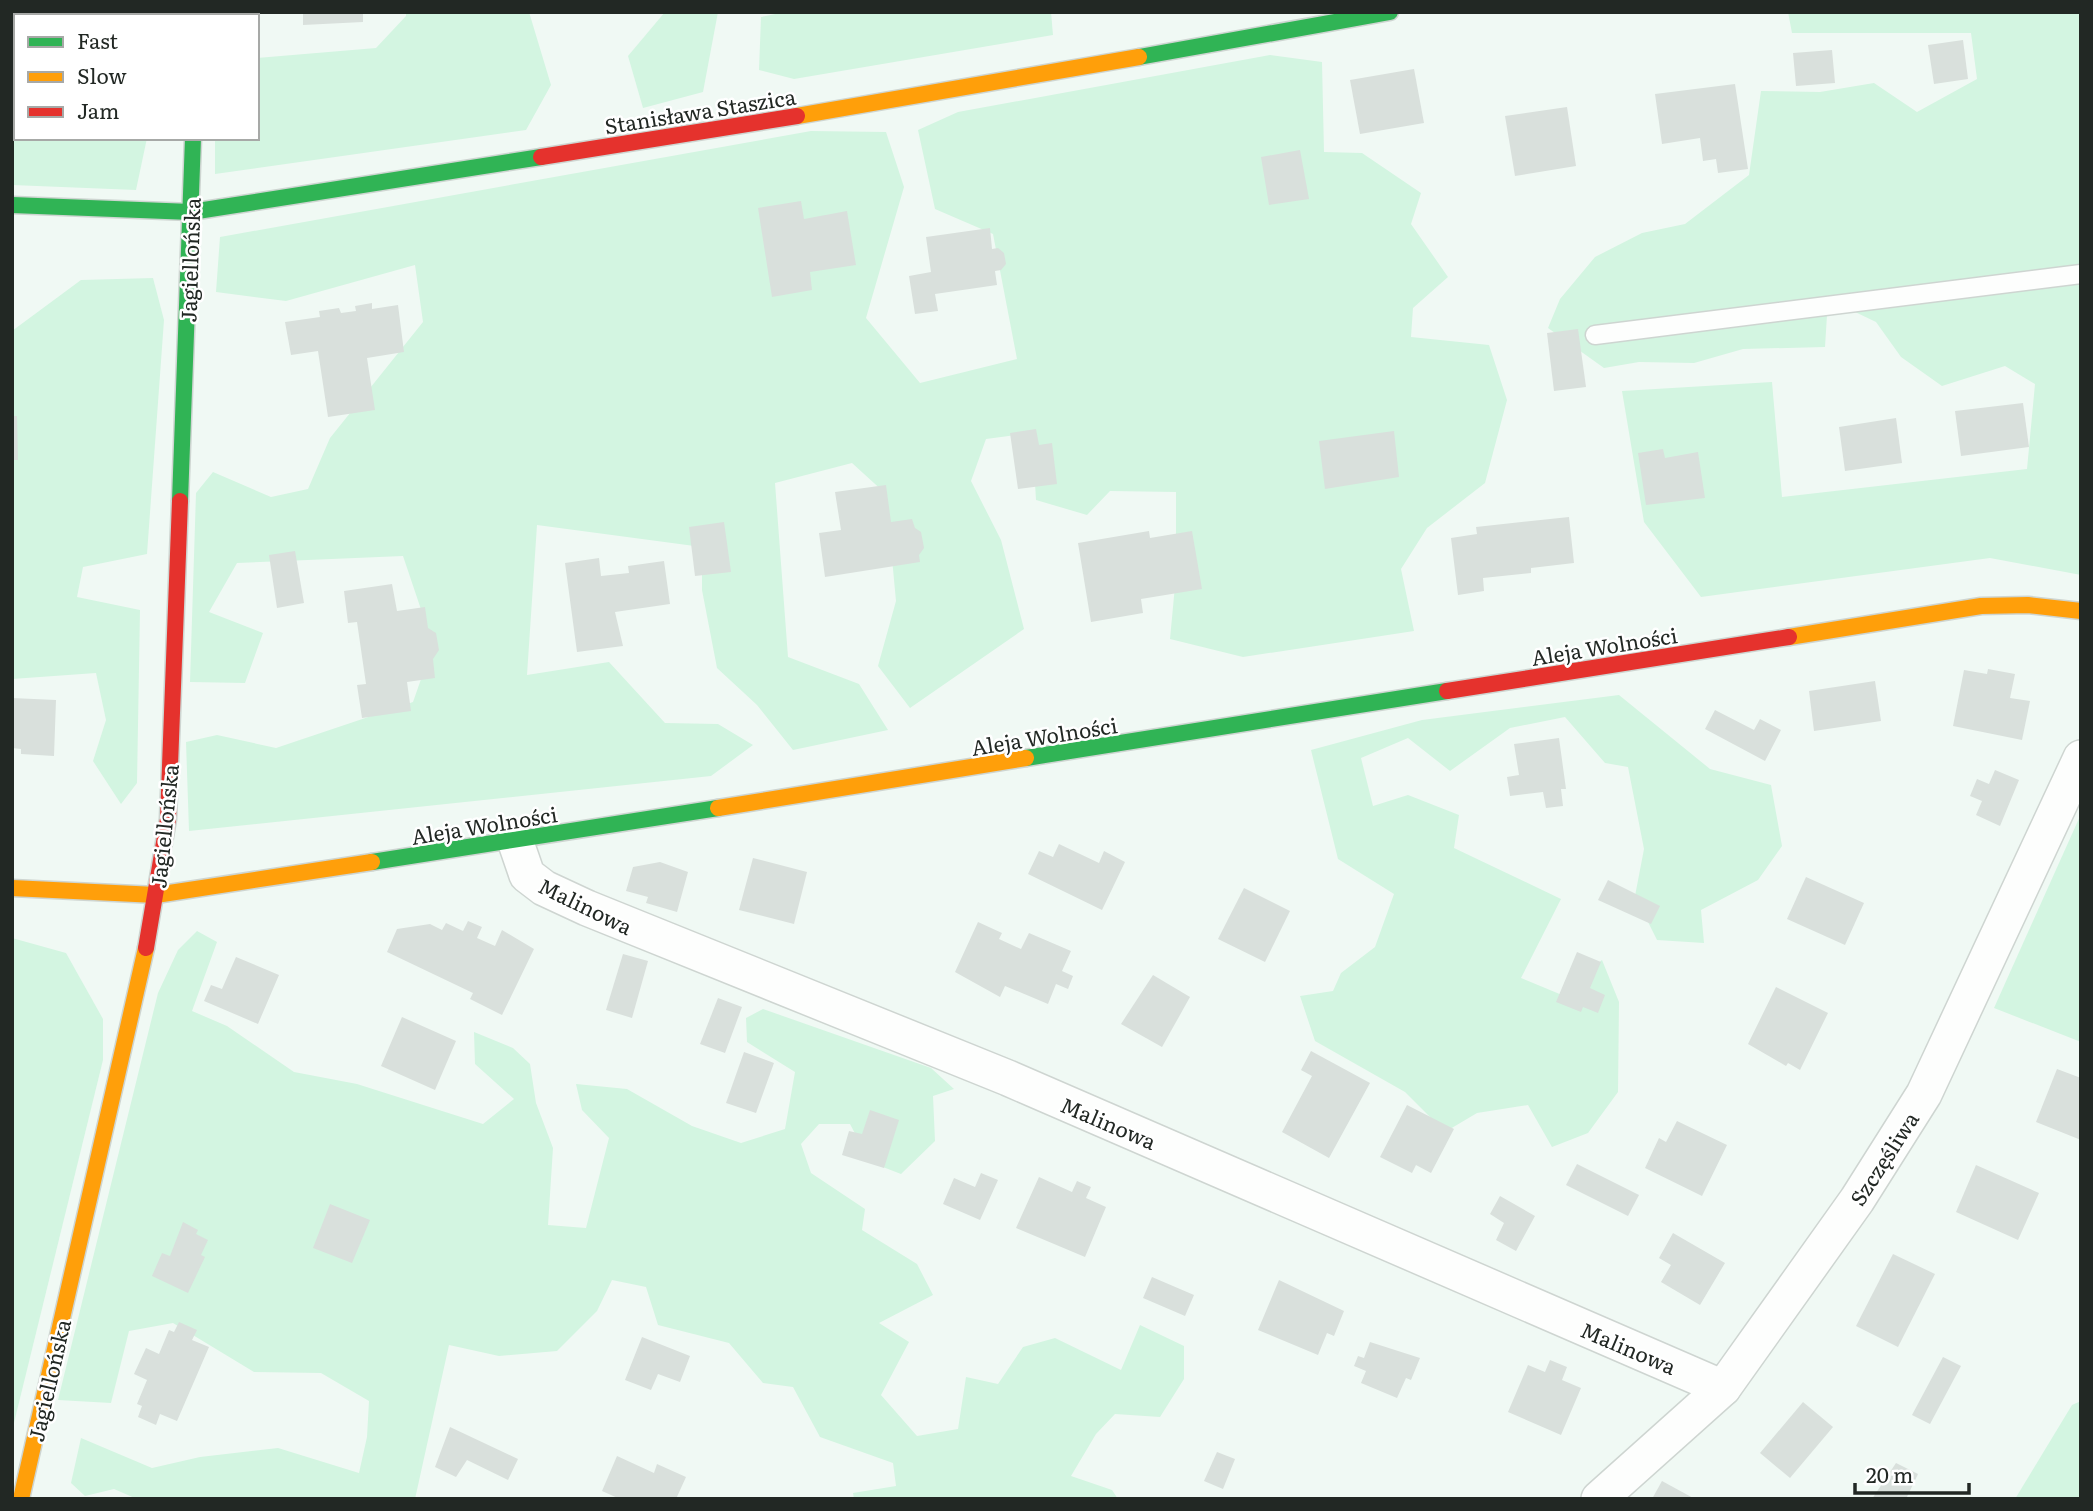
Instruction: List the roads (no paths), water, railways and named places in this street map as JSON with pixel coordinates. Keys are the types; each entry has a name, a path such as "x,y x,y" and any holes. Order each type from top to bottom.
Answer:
{"street":[{"name":"Stanisława Staszica","path":"12,205 191,212 920,97 1390,12"},
{"name":"Jagiellońska","path":"21,1499 156,895 168,818 193,140"},
{"name":"Aleja Wolności","path":"12,888 156,895 1981,606 2028,605 2081,611"},
{"name":"Szczęśliwa","path":"1598,1499 1723,1388 1857,1200 1924,1094 2081,758"},
{"name":"Malinowa","path":"515,840 527,875 544,888 587,908 1008,1078 1723,1388"}],"lane":[{"path":"1595,335 2081,275"}]}
